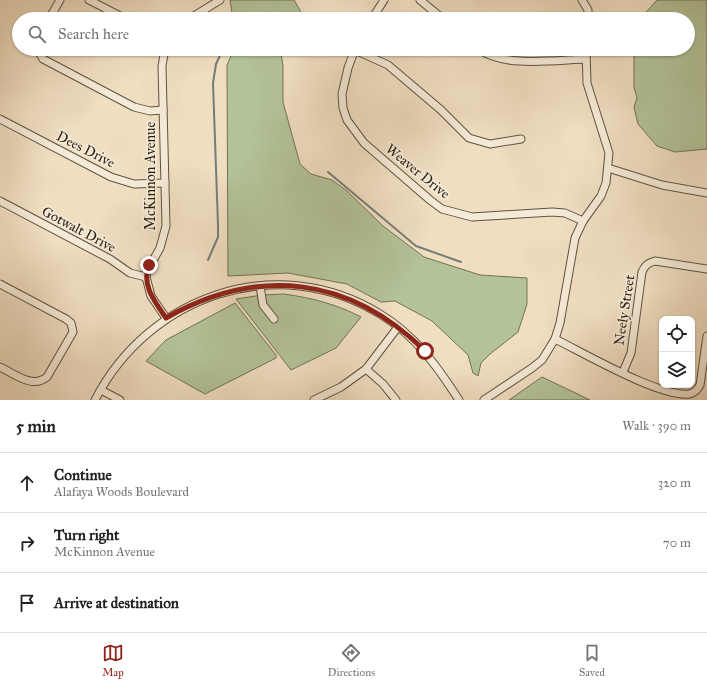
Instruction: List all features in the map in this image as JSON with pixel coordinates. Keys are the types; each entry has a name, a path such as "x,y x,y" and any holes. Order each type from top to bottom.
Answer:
{"street":[{"path":"53,12 60,0"},
{"path":"89,0 112,12"},
{"path":"198,12 212,2 220,0"},
{"path":"376,12 384,0"},
{"path":"420,0 435,12"},
{"path":"586,1 587,12"},
{"path":"41,56 43,59 134,107 150,111 163,110"},
{"name":"McKinnon Avenue","path":"146,277 149,265 164,236 166,226 162,66 164,56"},
{"name":"Weaver Drive","path":"352,56 342,94 343,108 347,120 364,143 442,209 472,217 552,212 565,213 583,221"},
{"path":"369,56 388,65 441,110 469,138 490,144 521,140"},
{"path":"489,56 507,61 585,59"},
{"path":"484,400 542,360 555,339 562,317 575,238 583,221 601,196 606,183 608,168 607,146 592,104 587,83 585,56"},
{"name":"Dees Drive","path":"0,119 111,177 134,184 166,183"},
{"path":"608,168 662,185 707,193"},
{"name":"Gotwalt Drive","path":"1,204 110,259 130,273 146,277"},
{"name":"Neely Street","path":"623,372 631,352 642,272 645,266 655,261 707,270"},
{"path":"146,277 151,296 166,318"},
{"path":"0,284 66,319 71,323 73,332 47,377 42,382 34,383 0,366"},
{"path":"260,286 263,305 274,319"},
{"path":"95,400 111,372 130,349 166,318 187,307 217,295 238,289 260,286 291,286 337,295 362,304 398,326 412,338 436,364 459,400"},
{"path":"314,400 341,387 366,369 398,326"},
{"name":"Neely Street","path":"555,339 665,391 688,394 693,393 700,385 707,336"},
{"path":"366,369 383,384 396,400"},
{"path":"101,390 120,400"}],"green space":[{"path":"230,0 294,0 301,12 232,12"},
{"path":"657,0 707,0 707,149 675,152 657,146 638,124 634,107 637,98 634,87 634,56 695,56 695,12 646,12"},
{"path":"231,56 281,56 283,66 283,102 300,164 311,174 332,180 347,191 383,226 424,257 480,275 527,278 527,304 518,332 481,363 478,376 473,373 468,355 432,321 395,301 381,302 347,284 288,273 228,276 227,65"},
{"path":"284,294 324,302 342,308 361,317 336,348 291,370 236,299 262,295"},
{"path":"235,303 276,355 276,358 205,394 146,361 166,340"},
{"path":"542,377 590,400 509,400"}],"waterway":[{"path":"208,260 218,237 213,83 216,64 220,56"},
{"path":"328,172 416,246 461,262"}],"route":[{"path":"149,265 146,271 148,288 151,296 166,318 199,301 238,289 266,286 291,286 314,289 362,304 398,326 425,351"}]}
